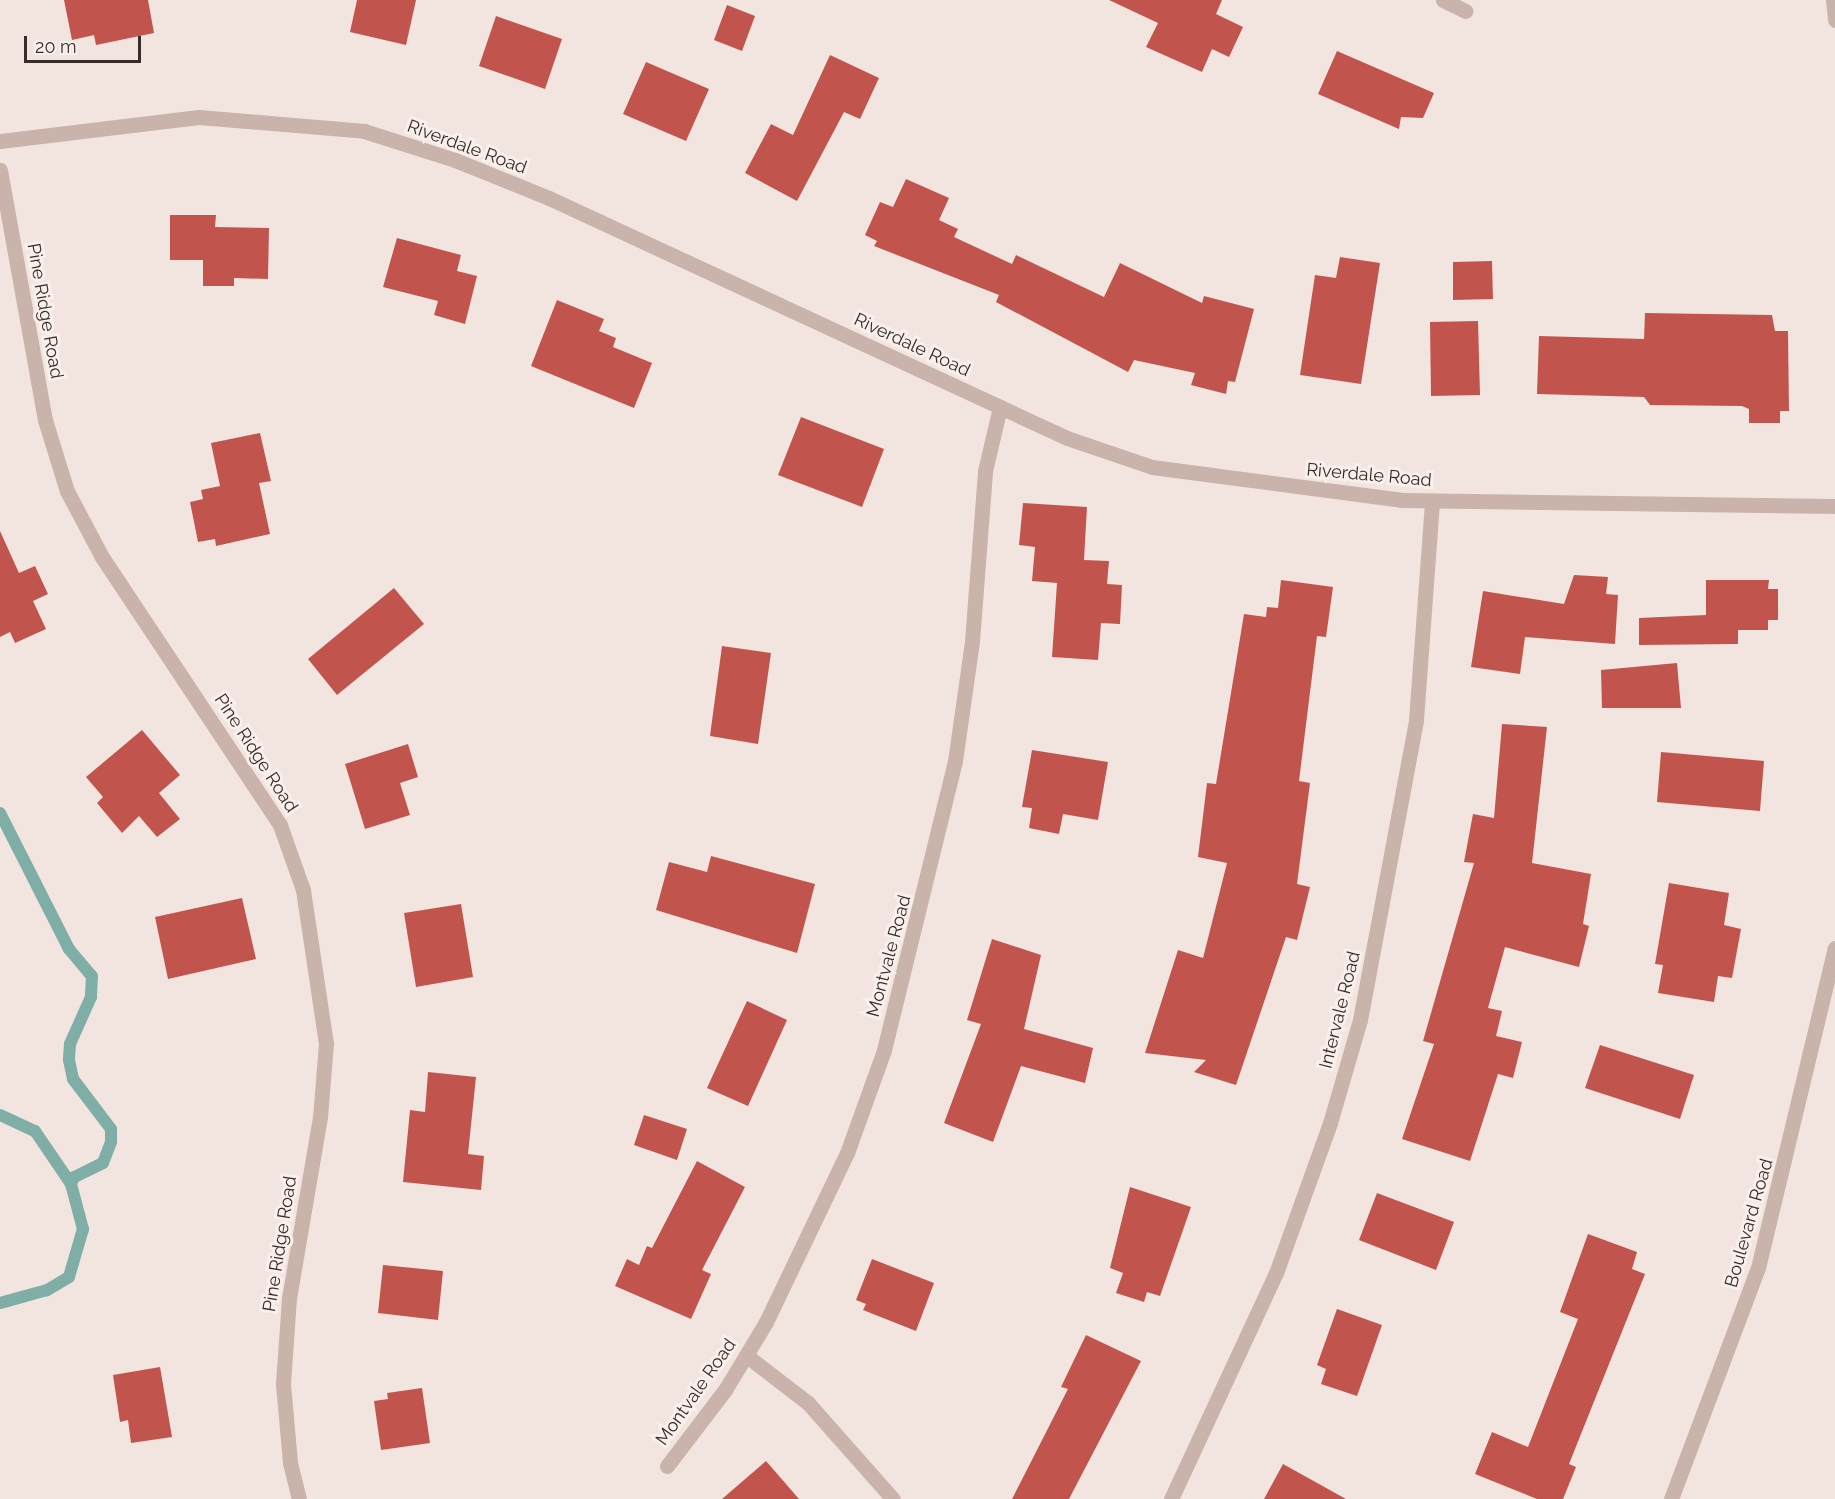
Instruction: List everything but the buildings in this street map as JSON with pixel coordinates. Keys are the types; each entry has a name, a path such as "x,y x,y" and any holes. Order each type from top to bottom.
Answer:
{"street":[{"path":"1443,0 1466,11"},
{"path":"1833,0 1835,20"},
{"name":"Riverdale Road","path":"0,141 199,117 364,131 455,160 549,198 1094,450 1152,466 1432,501 1835,506"},
{"name":"Pine Ridge Road","path":"0,170 45,420 68,491 102,557 280,825 303,890 326,1043 320,1117 289,1298 282,1384 290,1463 299,1499"},
{"name":"Montvale Road","path":"667,1466 747,1356 847,1153 916,935 965,701 985,471 1000,407"},
{"name":"Intervale Road","path":"1171,1499 1214,1416 1276,1273 1357,1030 1416,720 1432,501"},
{"name":"Boulevard Road","path":"1671,1499 1758,1268 1835,948"},
{"path":"747,1356 808,1402 893,1499"}],"waterway":[{"path":"0,813 69,949 92,976 91,997 70,1044 69,1060 73,1079 111,1129 111,1142 103,1163 74,1177 71,1184 83,1229 69,1277 47,1290 0,1303"},
{"path":"0,1115 35,1131 71,1184"}]}
